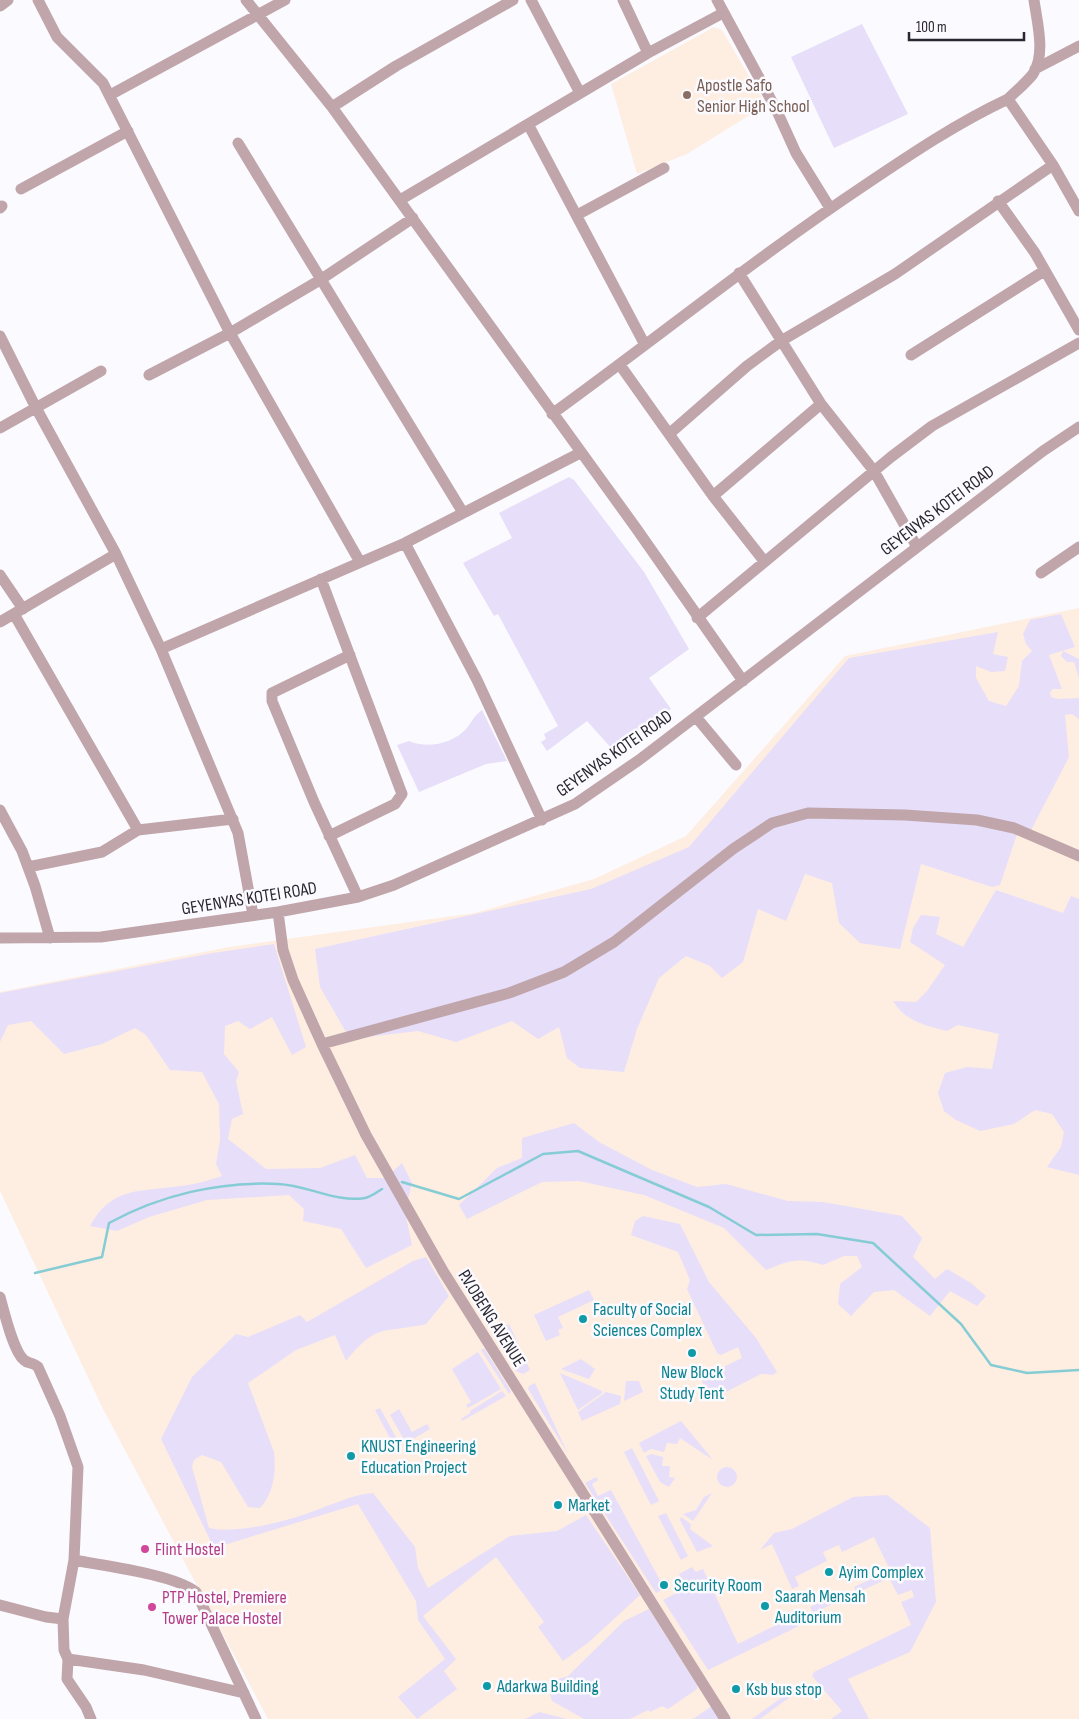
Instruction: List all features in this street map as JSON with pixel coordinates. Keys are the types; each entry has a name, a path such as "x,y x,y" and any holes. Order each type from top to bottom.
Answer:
{"street":[{"path":"0,6 8,0"},
{"path":"38,0 57,37 98,77 110,95 230,333 360,562"},
{"path":"246,0 332,107 400,200 580,453 636,528 697,618 743,681"},
{"path":"110,95 285,0"},
{"path":"332,107 396,66 513,0"},
{"path":"531,0 580,93"},
{"path":"623,0 648,53"},
{"path":"717,0 776,109 796,153 830,208"},
{"path":"552,414 620,365 739,273 830,208 955,126 1008,99 1035,69 1038,60 1039,31 1034,0"},
{"path":"400,200 648,53 723,13"},
{"path":"1035,69 1079,46"},
{"path":"1008,99 1053,165 1079,211"},
{"path":"528,124 645,345"},
{"path":"20,189 128,131"},
{"path":"238,143 462,511"},
{"path":"669,434 746,366 781,341 895,274 998,201 1053,165"},
{"path":"577,214 664,168"},
{"path":"998,201 1044,271 1079,330"},
{"path":"149,375 230,333 320,280 413,218"},
{"path":"911,355 1044,271"},
{"path":"739,273 821,404 874,471 917,547"},
{"path":"0,336 35,406 116,554 161,649 233,819 242,850 253,915"},
{"path":"697,618 874,471 932,426 1079,343"},
{"path":"620,365 713,496 764,562"},
{"path":"0,428 35,406 101,371"},
{"path":"713,496 821,404"},
{"name":"GEYENYAS KOTEI ROAD","path":"0,938 108,936 278,912 358,897 394,885 542,820 575,804 696,717 1043,451 1079,427"},
{"path":"161,649 405,542 462,511 580,453"},
{"path":"405,542 477,680 542,820"},
{"path":"1041,573 1079,547"},
{"path":"0,622 116,554"},
{"path":"0,575 138,830"},
{"path":"321,579 402,794 395,804 329,836"},
{"path":"350,655 272,693 272,701 329,836 358,897"},
{"path":"696,717 736,765"},
{"path":"0,810 28,867 50,938"},
{"path":"322,1044 509,993 564,972 614,942 732,849 772,823 808,813 905,815 977,820 1014,828 1079,856"},
{"path":"28,867 102,852 138,830 233,819"},
{"name":"P.V.OBENG AVENUE","path":"278,912 279,932 283,950 322,1044 366,1135 443,1271 725,1719"},
{"path":"0,1297 5,1333 24,1361 38,1367 73,1450 78,1477 74,1560 64,1619 64,1650 68,1659 67,1679 86,1707 90,1719"},
{"path":"74,1560 159,1578 183,1585 196,1592 256,1719"},
{"path":"0,1605 37,1615 64,1619"},
{"path":"68,1659 144,1670 244,1693"}],"shaded area":[{"path":"862,24 908,114 834,148 791,57"},
{"name":"Apostle Safo Senior High School","path":"714,27 722,30 766,105 687,154 637,174 611,84"},
{"path":"569,477 574,480 644,572 689,649 649,678 671,709 613,750 587,721 547,751 541,742 546,739 544,734 558,726 498,614 494,616 463,563 512,538 499,513"},
{"path":"1079,608 1079,1719 268,1719 102,1407 0,1191 0,992 229,947 475,913 594,879 686,836 845,656"},
{"path":"1061,614 1075,647 1049,655 1062,689 1053,689 1050,692 1051,697 1058,699 1079,698 1079,719 1072,714 1065,715 1069,757 1028,836 1017,834 1000,885 992,887 921,864 900,949 860,943 839,923 832,883 805,874 786,921 758,909 743,962 722,978 710,966 686,956 659,978 637,1029 624,1072 580,1068 567,1058 559,1027 538,1039 512,1021 456,1042 418,1031 350,1039 320,987 315,949 591,889 689,847 849,658 998,632 993,654 1008,657 1005,671 991,672 976,666 976,678 989,701 1006,706 1019,686 1022,661 1032,651 1026,644 1023,634 1030,620"},
{"path":"1063,651 1079,659 1079,678 1074,662 1067,662 1061,656"},
{"path":"482,710 507,761 486,764 419,792 397,745 409,741 432,745 455,738 467,728 475,716"},
{"path":"996,890 1063,913 1071,896 1079,899 1079,1175 1047,1167 1061,1147 1064,1132 1052,1114 1035,1110 1014,1124 980,1131 956,1120 944,1111 938,1093 945,1073 967,1067 992,1069 999,1034 958,1025 947,1031 931,1027 909,1018 893,1001 916,1002 927,991 945,965 910,942 913,928 921,915 940,917 936,934 963,947"},
{"path":"274,944 306,1047 292,1055 272,1017 250,1029 238,1021 225,1026 224,1054 239,1072 236,1081 243,1114 232,1119 228,1139 266,1169 320,1168 355,1155 367,1178 385,1178 402,1163 412,1183 405,1212 412,1245 366,1268 341,1229 303,1221 304,1209 289,1195 207,1200 149,1217 117,1231 90,1226 108,1204 128,1193 191,1185 222,1176 216,1164 220,1140 219,1104 202,1072 170,1070 146,1035 135,1028 102,1044 64,1054 31,1021 8,1025 0,1042 0,993 213,953"},
{"path":"574,1123 599,1142 652,1170 697,1187 726,1184 788,1201 823,1202 902,1216 922,1238 913,1257 935,1279 947,1269 971,1283 986,1296 977,1306 950,1291 930,1316 894,1290 874,1292 851,1316 838,1304 840,1284 862,1267 857,1256 844,1256 823,1265 800,1260 766,1270 724,1228 644,1195 579,1181 542,1182 467,1219 459,1205 497,1168 522,1158 522,1138"},
{"path":"643,1216 680,1224 709,1282 756,1338 777,1372 773,1375 761,1374 716,1397 705,1389 701,1378 742,1358 738,1347 721,1355 717,1353 687,1289 690,1280 678,1252 631,1235 635,1221"},
{"path":"426,1257 449,1296 426,1324 390,1330 374,1335 366,1340 346,1361 335,1335 296,1350 248,1383 274,1452 273,1482 265,1502 260,1508 248,1507 221,1462 202,1455 194,1460 192,1467 209,1528 246,1528 274,1523 300,1516 349,1498 373,1493 415,1547 418,1568 428,1588 510,1536 557,1531 586,1515 640,1595 589,1642 563,1661 538,1627 544,1622 496,1557 423,1616 456,1659 444,1671 457,1689 417,1719 398,1697 445,1659 418,1620 416,1601 358,1504 214,1548 161,1439 192,1377 236,1334 248,1337 300,1315 307,1322 413,1261"},
{"path":"589,1290 594,1300 558,1317 563,1328 558,1330 560,1335 546,1341 534,1315"},
{"path":"509,1324 530,1370 523,1374 516,1371 492,1332"},
{"path":"484,1348 511,1391 509,1394 481,1350"},
{"path":"478,1352 501,1389 468,1408 466,1405 471,1402 452,1369"},
{"path":"581,1359 595,1369 589,1379 561,1369"},
{"path":"560,1373 602,1391 602,1393 578,1410"},
{"path":"626,1381 639,1381 643,1392 624,1401"},
{"path":"535,1383 568,1454 528,1389 529,1386"},
{"path":"502,1391 506,1396 462,1421 461,1419 470,1411"},
{"path":"606,1392 621,1396 620,1404 582,1421 578,1412"},
{"path":"380,1408 397,1439 392,1442 375,1410"},
{"path":"399,1409 412,1432 427,1424 430,1429 406,1443 390,1415"},
{"path":"681,1421 713,1460 680,1438 677,1444 667,1443 664,1452 651,1449 644,1453 639,1443"},
{"path":"632,1448 659,1501 651,1505 624,1452"},
{"path":"652,1454 663,1457 662,1466 670,1466 669,1477 675,1478 669,1487 660,1482 646,1456"},
{"path":"727,1467 734,1470 737,1477 734,1484 727,1487 720,1484 717,1477 720,1470"},
{"path":"596,1477 598,1480 592,1484 598,1496 611,1490 661,1582 669,1580 669,1586 656,1593 585,1483"},
{"path":"712,1493 693,1521 683,1514 696,1510 704,1497"},
{"path":"887,1495 930,1528 936,1602 910,1652 848,1679 869,1719 831,1719 842,1711 812,1676 814,1672 911,1625 901,1602 914,1597 912,1590 898,1595 889,1578 813,1613 810,1607 844,1591 847,1596 856,1592 854,1587 890,1570 874,1537 842,1552 839,1545 823,1552 827,1561 795,1577 799,1586 792,1589 772,1544 760,1550 774,1533 792,1529 853,1497"},
{"path":"666,1513 688,1556 681,1560 658,1516"},
{"path":"681,1517 691,1524 690,1529 713,1546 697,1552 680,1520"},
{"path":"692,1567 696,1572 703,1569 738,1644 794,1616 799,1626 708,1670 663,1600 682,1590 684,1584 679,1574"},
{"path":"649,1609 697,1685 697,1689 668,1709 662,1706 650,1712 648,1710 630,1719 584,1719 552,1701 547,1685 549,1682 568,1676 624,1621"},
{"path":"803,1682 809,1691 808,1693 805,1694 801,1689 760,1719 752,1719"},
{"path":"712,1706 720,1719 693,1719"},
{"path":"539,1712 567,1719 525,1719"}],"waterway":[{"path":"402,1182 459,1199 543,1154 578,1151 709,1207 756,1235 817,1234 873,1243 961,1324 991,1365 1027,1373 1079,1370"},
{"path":"35,1273 102,1257 109,1223 149,1205 191,1192 234,1185 278,1184 354,1199 372,1196 382,1189"}],"place":[{"name":"Apostle Safo Senior High School","path":"687,95"},
{"name":"Faculty of Social Sciences Complex","path":"583,1319"},
{"name":"New Block Study Tent","path":"692,1353"},
{"name":"KNUST Engineering Education Project","path":"351,1456"},
{"name":"Market","path":"558,1505"},
{"name":"Flint Hostel","path":"145,1549"},
{"name":"Ayim Complex","path":"829,1572"},
{"name":"Security Room","path":"664,1585"},
{"name":"Saarah Mensah Auditorium","path":"765,1606"},
{"name":"PTP Hostel, Premiere Tower Palace Hostel","path":"152,1607"},
{"name":"Adarkwa Building","path":"487,1686"},
{"name":"Ksb bus stop","path":"736,1689"}]}
